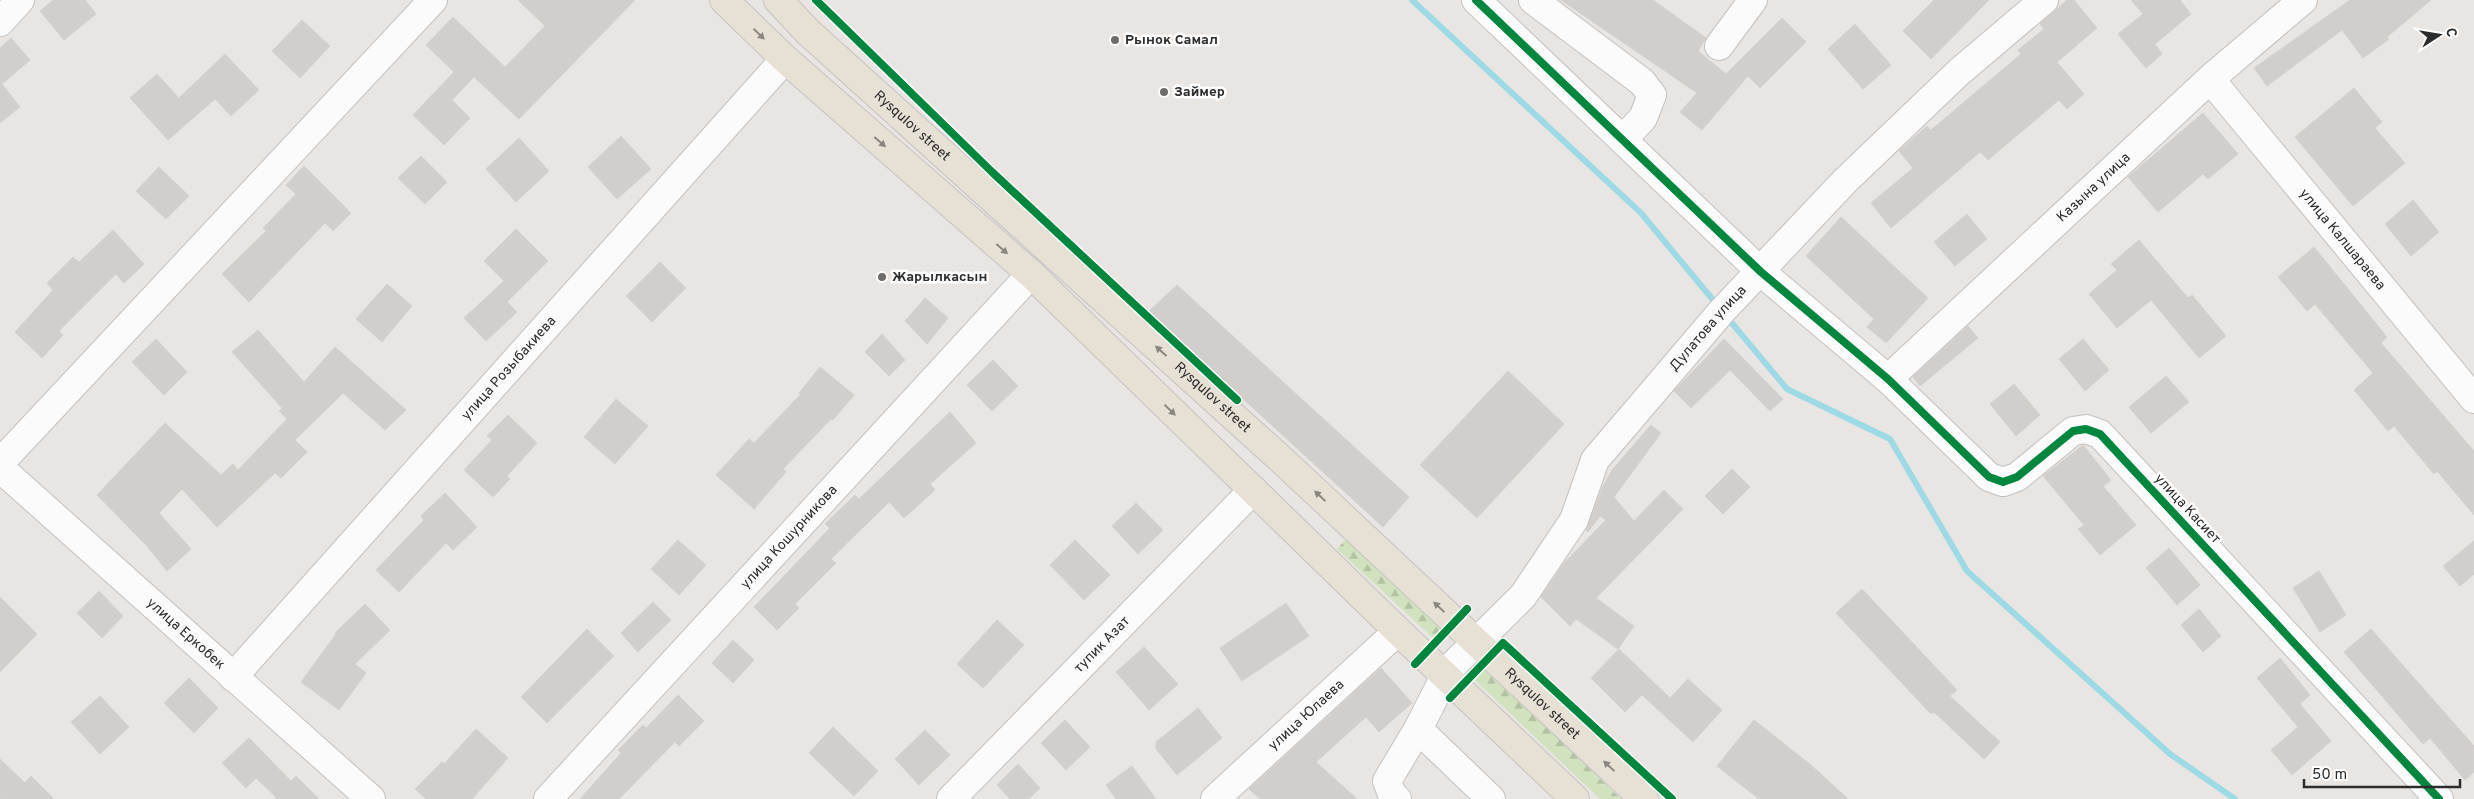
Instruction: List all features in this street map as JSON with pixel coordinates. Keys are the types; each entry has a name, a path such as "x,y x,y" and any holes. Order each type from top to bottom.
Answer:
{"main road":[{"path":"724,0 785,59 1031,274 1398,631 1575,799"},
{"name":"Rysqulov street","path":"778,0 807,31 1285,463 1644,799"}],"street":[{"path":"0,22 20,0"},
{"path":"0,463 432,0"},
{"name":"улица Касиет","path":"1476,0 1761,272 1888,379 1989,477 2003,482 2017,477 2073,431 2086,429 2100,434 2439,799"},
{"path":"1533,0 1642,82 1652,95 1643,118 1623,139"},
{"path":"1719,46 1753,0"},
{"name":"Дулатова улица","path":"1444,674 1523,596 1574,520 1595,460 1722,311 1761,272 1845,181 1952,78 2044,0"},
{"name":"Казына улица","path":"1888,379 2210,79 2303,0"},
{"name":"улица Розыбакиева","path":"233,677 785,59"},
{"name":"улица Калшараева","path":"2210,79 2474,399"},
{"name":"улица Кошурникова","path":"548,799 1031,274"},
{"name":"улица Еркобек","path":"0,468 371,799"},
{"name":"тупик Азат","path":"951,799 1253,490"},
{"name":"улица Юлаева","path":"1215,799 1398,631"},
{"path":"1397,799 1392,794 1387,781 1391,771 1418,729 1444,674"},
{"path":"1418,729 1491,799"}],"green space":[{"path":"1346,539 1442,628 1433,638 1337,549"},
{"path":"1483,666 1621,799 1600,799 1473,678"}],"building":[{"path":"53,0 85,0 96,14 64,40 40,11"},
{"path":"518,0 635,0 519,119 474,77 452,100 470,118 444,145 413,115 454,72 426,45 453,17 505,67 545,26"},
{"path":"1561,0 1653,0 1706,38 1698,51 1726,74 1782,18 1806,42 1760,88 1748,76 1702,130 1680,112 1697,93"},
{"path":"1934,0 1989,0 1931,59 1903,31"},
{"path":"2067,0 2074,0 2097,28 2057,62 2084,94 2067,109 2059,100 1988,160 1980,152 1891,228 1871,203 1913,168 1899,151 1927,126 1931,130 2021,54 2018,50 2044,29 2040,24"},
{"path":"2131,0 2180,0 2191,14 2155,44 2162,54 2146,68 2118,34 2143,14"},
{"path":"2350,0 2431,0 2387,37 2389,39 2363,58 2342,30 2267,86 2254,68"},
{"path":"302,20 330,46 300,78 272,51"},
{"path":"1855,24 1891,65 1863,89 1828,49"},
{"path":"11,38 30,60 2,84 20,107 0,123 0,48"},
{"path":"225,54 259,90 231,116 215,99 168,140 130,98 157,74 179,98"},
{"path":"2354,88 2382,122 2375,128 2405,163 2353,206 2295,137"},
{"path":"2203,113 2238,154 2208,179 2203,174 2158,212 2128,177"},
{"path":"621,136 651,169 617,199 588,167"},
{"path":"519,138 549,171 516,202 486,169"},
{"path":"421,156 447,182 425,204 398,178"},
{"path":"304,166 351,213 333,231 325,223 249,302 222,274 266,231 263,228 296,194 286,185"},
{"path":"159,167 189,196 166,219 136,191"},
{"path":"2413,200 2439,232 2411,256 2385,224"},
{"path":"1967,214 1987,239 1955,266 1934,242"},
{"path":"1841,217 1928,298 1886,343 1867,327 1874,319 1806,256"},
{"path":"516,229 548,261 507,302 517,312 486,341 464,318 504,281 484,261"},
{"path":"113,230 144,264 124,283 116,274 59,331 63,335 42,358 15,332 53,290 47,283 73,257 79,262"},
{"path":"2139,240 2188,298 2192,295 2226,336 2199,358 2151,300 2117,328 2089,294 2117,270 2111,264"},
{"path":"2314,247 2387,337 2381,343 2474,451 2474,515 2437,471 2434,474 2394,426 2388,431 2354,390 2373,373 2315,304 2307,311 2278,277"},
{"path":"660,262 686,288 652,322 626,296"},
{"path":"387,284 412,306 382,342 356,319"},
{"path":"1177,285 1409,497 1383,527 1148,312"},
{"path":"925,298 948,318 927,344 905,321"},
{"path":"1968,326 1978,338 1920,386 1913,377"},
{"path":"258,330 304,382 335,347 406,410 385,430 343,393 295,440 307,452 281,478 275,473 217,527 182,489 159,513 191,549 167,571 147,546 97,495 165,423 221,475 233,464 238,470 287,419 279,411 282,408 232,352"},
{"path":"882,334 905,360 889,376 865,352"},
{"path":"156,339 187,372 164,395 132,362"},
{"path":"1724,339 1783,399 1770,411 1730,370 1691,408 1674,391"},
{"path":"2083,339 2109,370 2085,391 2059,359"},
{"path":"993,360 1018,386 992,411 967,385"},
{"path":"820,367 854,395 833,420 831,419 783,469 786,472 754,509 716,475 749,439 754,443 801,394 799,393"},
{"path":"1508,371 1564,424 1477,518 1420,465"},
{"path":"2166,376 2189,402 2151,433 2129,407"},
{"path":"2014,384 2040,415 2016,436 1990,404"},
{"path":"616,399 648,426 615,464 584,437"},
{"path":"950,412 976,443 930,484 935,490 904,518 889,502 831,559 836,563 795,604 799,608 777,630 754,607 830,528 825,524 855,495 859,499"},
{"path":"508,415 537,443 507,476 510,479 493,497 464,470 492,440 487,436"},
{"path":"1651,425 1661,433 1614,497 1634,521 1664,490 1683,509 1596,598 1634,626 1618,649 1576,619 1570,626 1541,597 1564,563 1606,520 1600,516 1588,532 1586,531 1603,486 1612,470"},
{"path":"2083,445 2111,480 2103,486 2136,525 2100,555 2078,529 2084,525 2043,476"},
{"path":"1732,469 1750,487 1723,514 1705,496"},
{"path":"445,493 477,527 453,550 446,543 399,592 376,570 424,520 421,516"},
{"path":"1136,503 1163,530 1138,554 1112,526"},
{"path":"678,540 706,565 679,595 651,569"},
{"path":"1075,540 1110,575 1084,600 1050,565"},
{"path":"2474,541 2474,574 2460,586 2443,566"},
{"path":"2169,548 2200,585 2177,605 2146,568"},
{"path":"2319,571 2346,615 2320,632 2293,588"},
{"path":"1862,589 1957,690 1950,696 2000,742 1984,759 1934,712 1931,714 1836,613"},
{"path":"99,591 123,616 102,638 77,613"},
{"path":"0,597 37,634 0,672"},
{"path":"653,602 671,620 638,652 621,633"},
{"path":"1286,603 1309,636 1242,681 1220,648"},
{"path":"365,604 390,630 355,664 366,673 339,710 301,682 335,633"},
{"path":"2199,609 2221,636 2203,652 2181,625"},
{"path":"997,620 1024,645 983,688 957,664"},
{"path":"587,629 614,656 547,723 521,697"},
{"path":"2371,629 2474,746 2474,772 2465,780 2430,738 2423,744 2344,652"},
{"path":"733,640 754,660 733,683 712,663"},
{"path":"1144,647 1178,684 1149,710 1116,672"},
{"path":"1619,649 1670,698 1688,679 1722,710 1693,742 1642,695 1625,712 1591,678"},
{"path":"2280,658 2310,695 2300,704 2331,741 2292,775 2271,750 2298,727 2257,678"},
{"path":"1381,668 1412,703 1379,732 1366,717 1316,762 1357,799 1260,799 1249,789"},
{"path":"189,678 218,708 194,733 164,703"},
{"path":"678,695 704,721 679,746 675,742 619,799 580,799 621,753 618,750 643,725 646,728"},
{"path":"100,696 129,727 100,754 71,722"},
{"path":"1198,708 1222,738 1177,775 1156,749 1156,742"},
{"path":"1065,720 1090,747 1066,770 1041,743"},
{"path":"1754,720 1811,765 1848,799 1759,799 1717,766"},
{"path":"833,727 878,771 854,796 809,753"},
{"path":"476,729 508,758 472,799 426,799 415,789 442,762 444,764"},
{"path":"925,730 950,755 919,785 895,759"},
{"path":"249,738 291,781 296,776 319,799 274,799 276,797 256,778 246,788 222,763"},
{"path":"0,759 25,783 31,776 54,799 0,799"},
{"path":"1018,764 1040,788 1029,799 1010,799 997,785"},
{"path":"1132,766 1156,799 1116,799 1106,785"}],"waterway":[{"path":"1412,0 1641,213 1718,306"},
{"path":"1726,316 1787,389 1890,439 1967,571 2170,754 2235,799"}],"cycle path":[{"path":"816,0 992,172 1237,400"},
{"path":"1476,0 1761,272 1888,379 1989,477 2003,482 2017,477 2073,431 2086,429 2100,434 2439,799"},
{"path":"1415,664 1467,609"},
{"path":"1450,698 1503,643 1672,799"}],"place":[{"name":"Рынок Самал","path":"1115,40"},
{"name":"Займер","path":"1164,92"},
{"name":"Жарылкасын","path":"882,277"}]}
